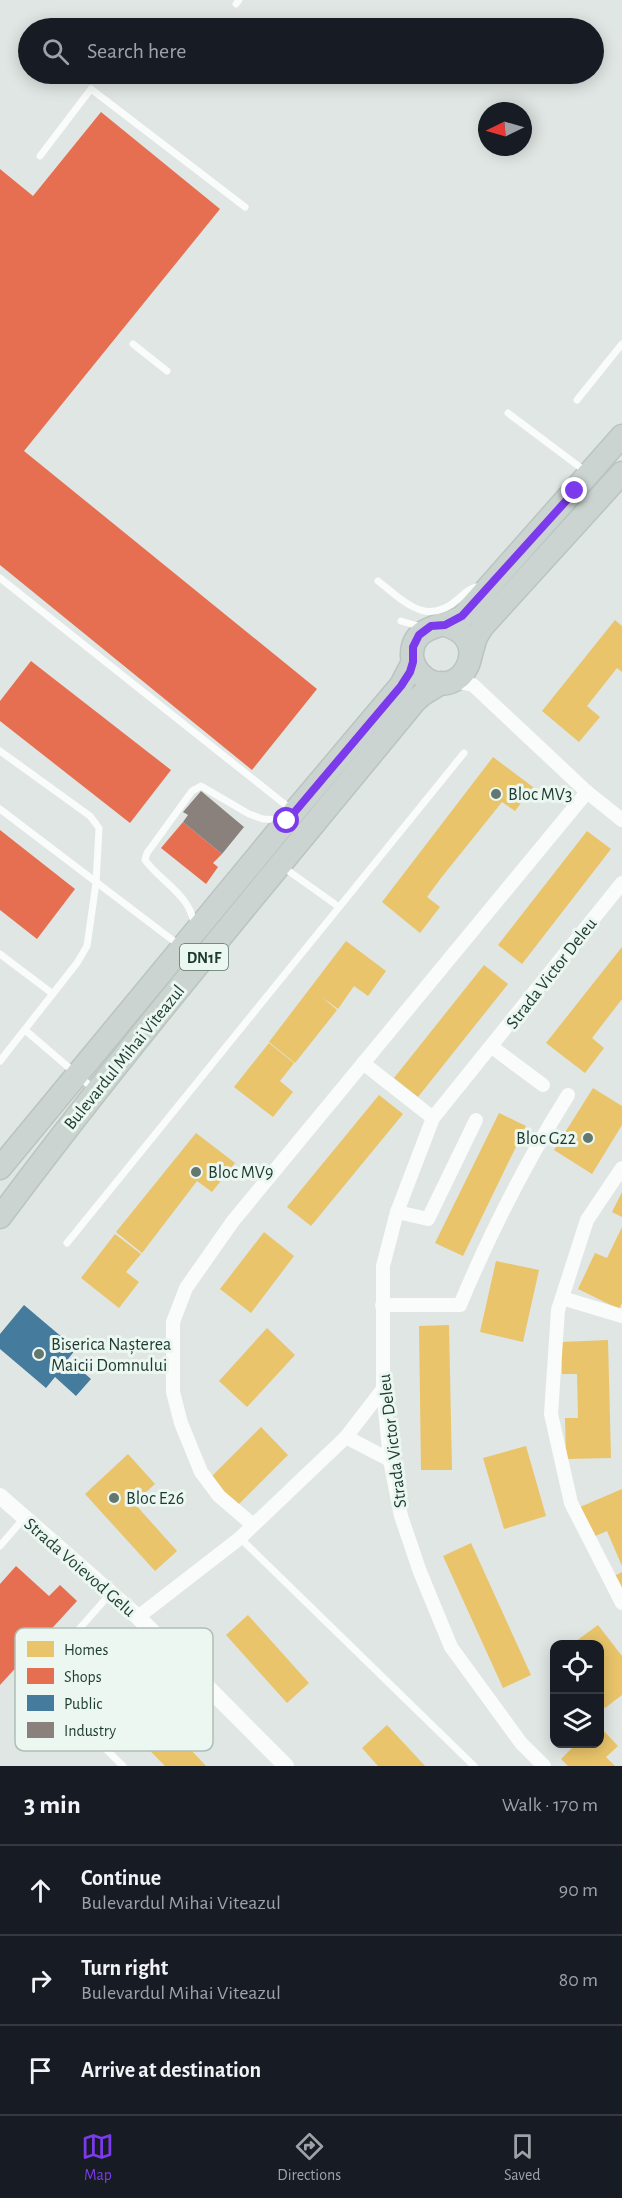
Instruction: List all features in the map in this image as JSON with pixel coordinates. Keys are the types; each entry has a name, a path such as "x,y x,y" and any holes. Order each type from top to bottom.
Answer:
{"main road":[{"name":"Bulevardul Mihai Viteazul","path":"0,1168 401,686 411,644 419,635 462,616 622,436"},
{"path":"461,674 482,627 622,473"},
{"path":"438,626 460,631 470,645 461,674"},
{"path":"411,644 417,670 432,682 461,674"},
{"name":"Bulevardul Mihai Viteazul","path":"0,1217 200,962 416,701 423,694 461,674"}],"street":[{"path":"461,674 587,792 622,820"},
{"path":"253,1525 219,1496 201,1472 173,1392 173,1322 186,1288 233,1221 587,792"},
{"name":"Strada Victor Deleu","path":"544,1766 521,1743 451,1647 400,1516 390,1460 383,1389 383,1266 397,1212 433,1118 622,883"},
{"path":"492,1047 543,1085"},
{"path":"363,1063 433,1118"},
{"path":"382,1305 460,1305 482,1251 546,1131 568,1095"},
{"path":"397,1212 428,1219 476,1120"},
{"path":"622,1168 587,1220 558,1310 551,1414 571,1503 622,1603"},
{"path":"562,1298 622,1316"},
{"path":"138,1617 240,1538 346,1437 383,1389"},
{"path":"346,1437 390,1460"},
{"name":"Strada Voievod Gelu","path":"0,1496 149,1628"},
{"name":"Strada Voievod Gelu","path":"213,1693 286,1766"}],"lane":[{"path":"40,156 91,89 245,207"},
{"path":"134,344 167,371"},
{"path":"577,400 622,344"},
{"path":"508,413 589,474"},
{"path":"0,578 291,816"},
{"path":"378,581 409,605 429,612 440,612 448,608 471,587 489,586"},
{"path":"0,751 90,816 99,828 96,883 87,946 77,963 0,1061"},
{"path":"67,1243 464,753"},
{"path":"189,939 193,913 186,900 145,860 147,853 192,791 201,786 249,814 263,819 291,816"},
{"path":"0,809 96,883 189,939 200,962"},
{"path":"281,866 339,907"},
{"path":"0,954 53,994"},
{"path":"25,1030 97,1091"},
{"path":"0,1546 24,1518"},
{"path":"240,1538 474,1766"},
{"path":"80,1628 111,1593"},
{"path":"108,1751 123,1766"}],"building: Homes":[{"path":"615,620 622,626 622,672 617,668 587,706 600,717 579,742 542,711"},
{"path":"493,757 533,787 515,811 502,802 441,878 427,897 440,907 420,933 382,902"},
{"path":"587,831 611,849 522,964 498,945"},
{"path":"346,941 386,971 368,996 354,986 338,1009 322,997 337,1010 295,1063 269,1042"},
{"path":"622,947 622,999 592,1038 604,1048 585,1073 546,1043"},
{"path":"484,965 508,984 418,1097 394,1078"},
{"path":"269,1043 294,1063 280,1081 293,1092 273,1117 234,1087"},
{"name":"Bloc G22","path":"593,1088 622,1106 622,1125 592,1174 554,1150"},
{"path":"379,1095 403,1114 311,1226 287,1207"},
{"path":"499,1113 526,1126 463,1256 435,1243"},
{"path":"196,1133 235,1163 212,1192 197,1181 142,1253 116,1232"},
{"path":"622,1192 622,1217 612,1212"},
{"path":"622,1227 622,1303 619,1309 578,1289 595,1253 607,1258"},
{"path":"264,1232 294,1256 251,1313 220,1289"},
{"path":"115,1234 141,1254 126,1272 139,1282 119,1308 81,1278"},
{"path":"496,1261 539,1270 523,1342 480,1332"},
{"path":"449,1325 452,1470 421,1470 419,1326"},
{"path":"267,1328 295,1355 247,1407 219,1381"},
{"path":"608,1340 611,1458 566,1459 565,1418 578,1418 577,1374 562,1374 561,1342"},
{"path":"261,1427 288,1455 238,1505 210,1478"},
{"path":"526,1446 546,1516 504,1529 483,1458"},
{"name":"Bloc E26","path":"128,1454 155,1484 134,1503 177,1551 155,1571 85,1494"},
{"path":"622,1489 622,1566 607,1531 593,1537 580,1507"},
{"path":"471,1543 531,1675 503,1688 443,1556"},
{"path":"622,1572 622,1600 612,1577"},
{"path":"248,1615 309,1683 287,1703 226,1635"},
{"path":"598,1625 622,1656 622,1695 605,1708 604,1640 577,1640"},
{"path":"387,1725 425,1766 378,1766 362,1748"},
{"path":"604,1731 618,1746 606,1757 615,1766 568,1766 561,1759 572,1748 604,1748"},
{"path":"150,1751 192,1751 206,1766 165,1766"}],"building: Shops":[{"path":"101,112 220,209 24,451 317,689 252,770 0,565 0,169 33,196"},
{"path":"31,661 171,770 130,823 0,721 0,701"},
{"path":"183,822 222,854 213,863 218,867 206,884 161,848"},
{"path":"0,830 75,889 37,939 0,910"},
{"path":"16,1566 49,1596 60,1585 77,1601 52,1628 15,1628 15,1669 0,1685 0,1584"}],"building: Public":[{"name":"Biserica Nașterea Maicii Domnului","path":"24,1305 76,1349 68,1359 91,1379 76,1396 55,1377 46,1388 0,1349 0,1334"}],"building: Industry":[{"path":"201,791 244,827 222,854 183,822 188,815 183,812"}],"place":[{"name":"Bloc MV3","path":"496,794"},
{"name":"Bloc G22","path":"588,1138"},
{"name":"Bloc MV9","path":"196,1172"},
{"name":"Biserica Nașterea Maicii Domnului","path":"39,1354"},
{"name":"Bloc E26","path":"114,1498"}],"route":[{"path":"287,821 401,686 410,672 413,647 419,635 431,626 445,625 462,616 575,491"}]}
